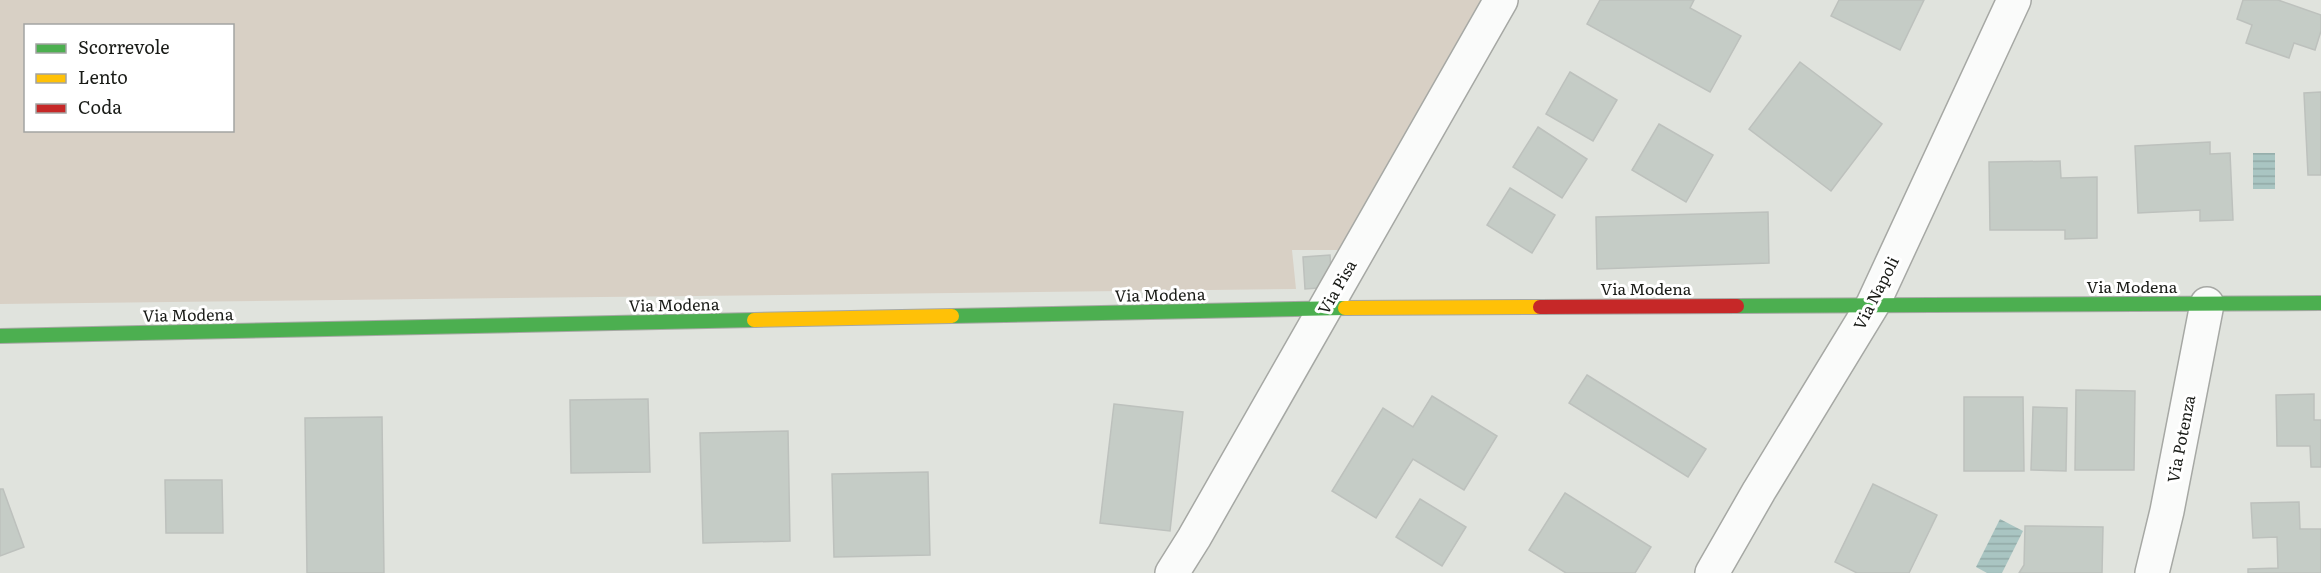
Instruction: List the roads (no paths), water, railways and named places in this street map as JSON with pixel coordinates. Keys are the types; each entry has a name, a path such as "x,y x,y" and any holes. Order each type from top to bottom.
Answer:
{"street":[{"name":"Via Pisa","path":"1172,573 1200,528 1501,0"},
{"name":"Via Napoli","path":"1712,573 1759,491 1874,304 2014,0"},
{"name":"Via Modena","path":"0,336 1326,308 2321,303"},
{"name":"Via Potenza","path":"2152,573 2167,512 2207,304"}],"water":[{"path":"2253,153 2275,153 2275,189 2253,189"},
{"path":"2000,519 2023,531 2002,573 1987,573 1976,567"}]}
